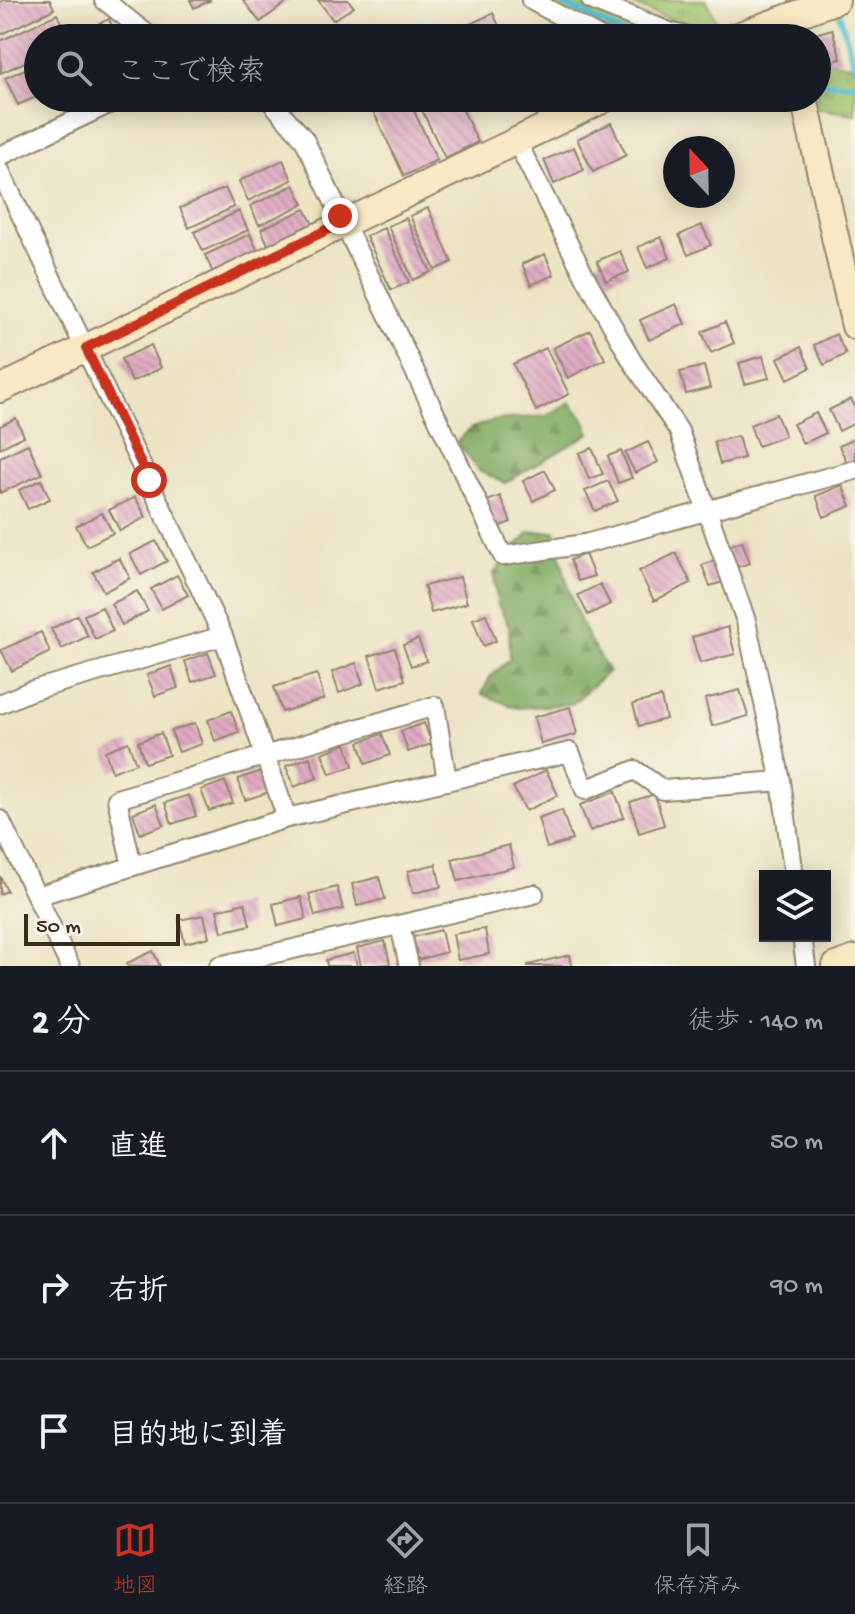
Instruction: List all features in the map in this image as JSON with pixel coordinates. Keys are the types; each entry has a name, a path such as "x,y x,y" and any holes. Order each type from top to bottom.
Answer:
{"street":[{"path":"104,0 134,24"},
{"path":"531,0 575,24"},
{"path":"591,0 650,24"},
{"path":"786,19 836,0"},
{"path":"0,156 92,112"},
{"path":"280,112 304,139 503,556 585,544 855,470"},
{"path":"0,389 578,112"},
{"path":"807,112 852,295 855,326"},
{"path":"517,142 582,271 632,361 679,431 746,621 781,781 793,870"},
{"path":"0,171 223,636 287,818"},
{"path":"0,704 30,691 223,636"},
{"path":"132,866 117,799 435,706 447,781"},
{"path":"37,896 287,818 570,752 585,790 635,770 663,790 781,781"},
{"path":"0,820 70,966"},
{"path":"219,966 274,960 400,925 534,894"},
{"path":"400,925 409,966"},
{"path":"803,942 806,966"},
{"path":"836,966 855,959"}],"green space":[{"path":"531,0 605,0 663,24 576,24"},
{"path":"621,0 706,0 718,24 674,21"},
{"path":"831,62 855,66 855,114 831,111"},
{"path":"569,402 583,417 590,433 505,483 479,471 457,442 471,428 497,420 547,416"},
{"path":"555,531 563,569 580,621 609,671 572,704 517,708 482,694 490,677 510,659 509,626 497,603 494,573 529,532"}],"building":[{"path":"50,0 54,9 0,35 0,2"},
{"path":"190,0 211,0 194,8"},
{"path":"243,0 290,0 260,22"},
{"path":"318,0 348,0 354,7 333,20"},
{"path":"493,13 498,24 470,24"},
{"path":"57,14 62,24 36,24"},
{"path":"831,29 841,59 831,62"},
{"path":"24,30 24,62 1,73 0,41"},
{"path":"24,69 24,102 18,105 5,78"},
{"path":"374,112 415,112 437,160 404,176"},
{"path":"423,112 464,112 478,142 445,158"},
{"path":"611,123 626,155 593,172 577,139"},
{"path":"574,147 584,170 554,184 544,160"},
{"path":"283,160 292,180 248,201 239,181"},
{"path":"294,185 304,204 259,225 250,206"},
{"path":"225,188 234,207 189,228 180,208"},
{"path":"428,208 452,262 435,270 410,216"},
{"path":"305,209 315,228 270,249 261,229"},
{"path":"239,211 248,230 203,251 194,232"},
{"path":"406,218 431,272 413,280 388,226"},
{"path":"702,225 711,245 688,255 679,235"},
{"path":"384,228 409,282 391,290 366,236"},
{"path":"250,234 259,254 214,275 205,255"},
{"path":"661,237 670,258 647,268 638,247"},
{"path":"620,251 629,272 606,281 597,261"},
{"path":"545,254 554,275 531,285 522,264"},
{"path":"676,304 685,324 649,340 640,320"},
{"path":"725,322 734,343 711,353 702,332"},
{"path":"590,330 605,359 568,378 553,348"},
{"path":"836,334 846,354 824,365 814,345"},
{"path":"151,345 161,368 132,382 121,359"},
{"path":"801,347 810,368 788,379 778,358"},
{"path":"546,348 569,394 536,411 513,364"},
{"path":"763,356 769,378 745,384 739,363"},
{"path":"704,366 710,388 686,394 680,372"},
{"path":"851,399 855,407 855,423 839,431 829,410"},
{"path":"816,413 826,433 803,444 793,424"},
{"path":"776,414 785,436 758,446 750,425"},
{"path":"16,418 24,436 0,448 0,426"},
{"path":"738,436 744,458 720,464 714,442"},
{"path":"855,438 855,463 849,466 839,446"},
{"path":"648,442 658,462 635,473 625,453"},
{"path":"28,444 42,474 0,493 0,457"},
{"path":"592,448 603,474 589,479 579,453"},
{"path":"621,451 632,478 618,483 608,456"},
{"path":"545,470 555,490 533,501 523,481"},
{"path":"41,480 50,499 28,509 19,490"},
{"path":"608,481 618,501 595,511 585,491"},
{"path":"842,485 851,506 824,517 816,496"},
{"path":"500,496 511,522 498,527 487,501"},
{"path":"135,497 146,517 120,531 109,510"},
{"path":"102,513 113,533 87,546 76,526"},
{"path":"156,541 167,561 141,575 130,554"},
{"path":"742,541 750,563 734,568 726,547"},
{"path":"676,553 691,583 654,601 639,571"},
{"path":"585,554 594,576 578,581 570,560"},
{"path":"119,558 130,578 104,592 93,572"},
{"path":"718,559 726,581 710,586 702,565"},
{"path":"177,575 188,595 162,609 151,589"},
{"path":"460,577 467,603 431,613 424,586"},
{"path":"600,584 610,604 588,615 578,595"},
{"path":"137,591 148,611 122,625 111,604"},
{"path":"102,607 113,631 95,639 84,615"},
{"path":"486,614 496,641 483,646 473,619"},
{"path":"77,615 88,636 62,649 51,629"},
{"path":"728,627 735,654 700,663 692,637"},
{"path":"41,632 50,652 12,671 1,650"},
{"path":"418,639 427,661 411,666 403,645"},
{"path":"395,648 405,680 379,688 369,656"},
{"path":"208,653 216,674 192,682 185,661"},
{"path":"356,663 363,684 339,693 332,672"},
{"path":"171,666 178,688 155,696 147,675"},
{"path":"317,674 324,699 282,712 274,687"},
{"path":"740,690 748,716 712,726 705,699"},
{"path":"661,697 666,719 639,726 633,704"},
{"path":"570,707 577,734 541,744 534,717"},
{"path":"231,711 239,732 215,741 208,720"},
{"path":"195,723 202,744 179,752 171,731"},
{"path":"424,723 432,744 408,752 401,731"},
{"path":"161,733 169,755 145,763 138,742"},
{"path":"382,734 390,755 366,764 359,742"},
{"path":"128,742 136,763 112,772 105,751"},
{"path":"346,744 353,766 330,774 322,753"},
{"path":"310,757 317,778 294,787 286,766"},
{"path":"546,770 558,795 526,811 513,787"},
{"path":"261,771 269,792 245,800 238,779"},
{"path":"225,781 233,803 209,811 201,790"},
{"path":"615,792 624,817 590,831 580,805"},
{"path":"655,794 664,825 639,833 630,802"},
{"path":"189,795 196,816 172,824 165,803"},
{"path":"156,804 164,825 140,834 133,813"},
{"path":"562,810 572,840 547,848 538,818"},
{"path":"509,845 514,867 458,881 452,859"},
{"path":"436,864 441,887 413,893 408,871"},
{"path":"0,876 7,891 0,894"},
{"path":"379,877 385,899 357,906 352,884"},
{"path":"337,887 343,909 315,916 309,894"},
{"path":"301,897 306,919 278,926 273,904"},
{"path":"245,903 250,925 222,932 217,910"},
{"path":"204,915 209,937 185,943 179,920"},
{"path":"485,929 489,954 458,960 453,934"},
{"path":"441,930 446,952 418,960 413,937"},
{"path":"385,941 390,964 361,966 357,948"},
{"path":"153,951 160,966 128,966 127,963"},
{"path":"354,953 357,966 327,966 326,960"},
{"path":"570,955 572,966 528,966 528,965"}],"waterway":[{"path":"555,0 604,24"},
{"path":"838,8 855,69"},
{"path":"831,83 855,84"}],"route":[{"path":"149,480 86,348 343,222 340,216"}]}
